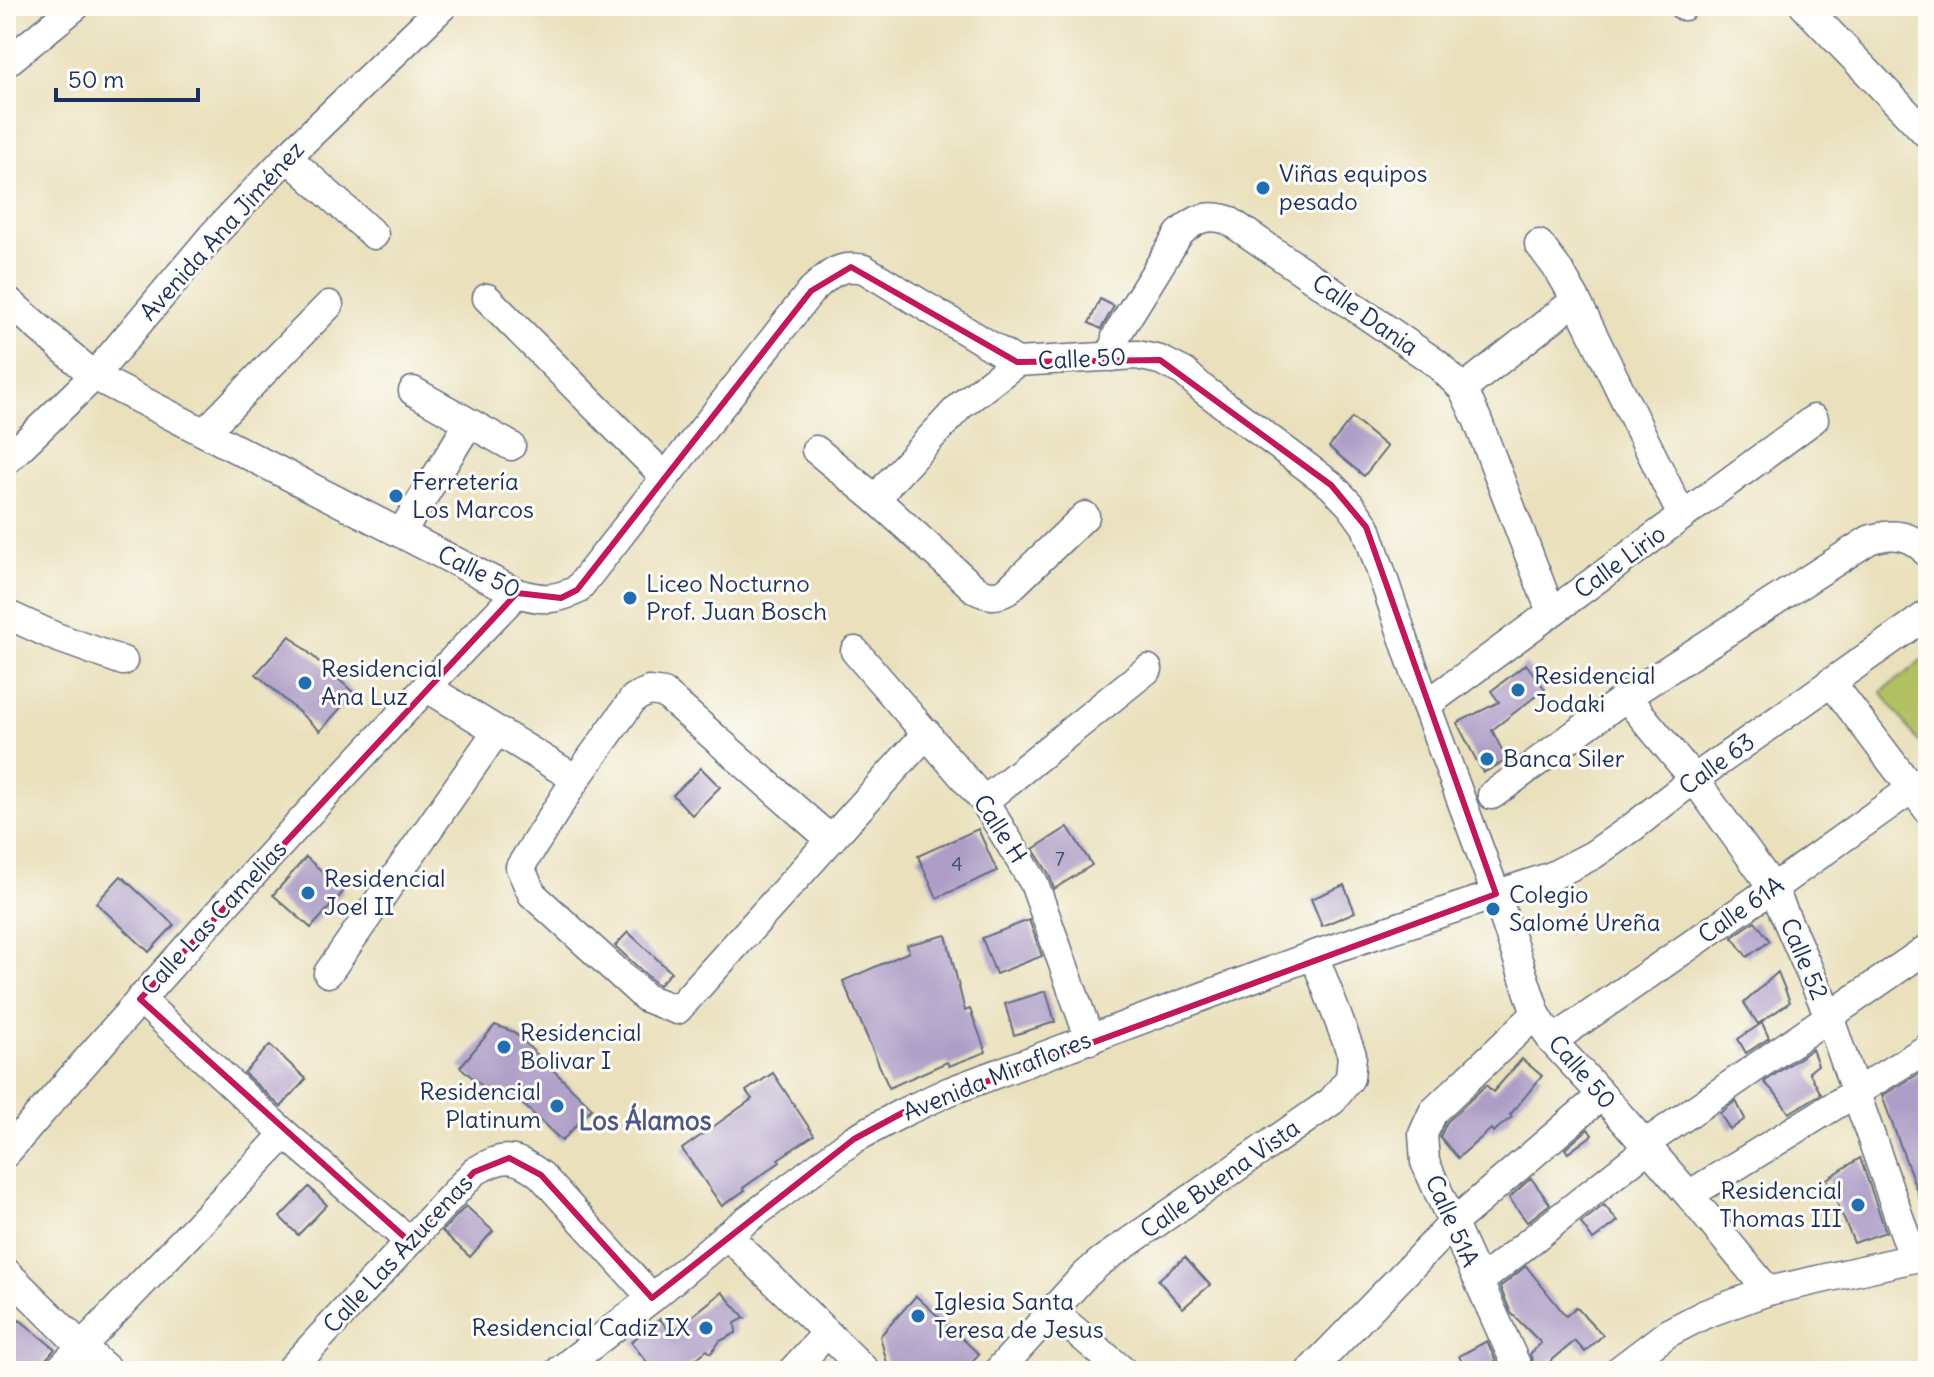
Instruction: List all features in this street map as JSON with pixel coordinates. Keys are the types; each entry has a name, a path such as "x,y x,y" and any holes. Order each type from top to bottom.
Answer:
{"street":[{"path":"6,63 76,6"},
{"name":"Avenida Ana Jiménez","path":"6,461 94,376 212,236 287,157 443,6"},
{"path":"1804,6 1928,135"},
{"path":"287,157 374,235"},
{"name":"Calle Dania","path":"1112,357 1119,331 1179,234 1189,225 1215,216 1228,220 1436,363 1463,389 1551,612"},
{"path":"1539,244 1576,300 1682,516"},
{"name":"Calle 50","path":"6,299 94,376 517,593 538,599 561,598 577,590 811,291 838,270 851,267 864,269 1017,362 1137,355 1160,360 1184,372 1331,485 1366,527 1536,1014 1552,1041 1647,1146 1768,1291"},
{"path":"487,298 665,477"},
{"path":"1463,389 1576,300"},
{"path":"205,432 329,305"},
{"path":"877,500 960,406 1017,362"},
{"path":"413,391 511,446"},
{"name":"Calle Lirio","path":"1426,705 1814,419"},
{"path":"401,533 469,423"},
{"path":"816,450 877,500 976,590 991,596 1007,591 1085,516"},
{"path":"1492,795 1626,697 1869,540 1886,534 1900,535 1912,539 1928,554"},
{"name":"Calle Las Camelias","path":"6,1153 140,999 426,687 517,593"},
{"path":"6,614 56,637 123,661"},
{"name":"Calle 63","path":"1496,894 1552,876 1593,855 1694,779 1928,614"},
{"name":"Calle H","path":"855,651 984,801 1034,883 1090,1040"},
{"path":"984,801 1148,669"},
{"path":"1831,682 1923,792"},
{"path":"426,687 576,779"},
{"path":"831,840 664,693 649,691 634,698 576,779 520,867 532,894 646,998 677,1010 831,840 927,733"},
{"name":"Calle 52","path":"1626,697 1694,779 1773,888 1829,1016 1854,1092 1921,1256"},
{"path":"328,973 497,731"},
{"name":"Calle 61A","path":"1552,1041 1773,888 1923,792"},
{"name":"Avenida Miraflores","path":"559,1371 727,1235 854,1139 904,1112 950,1091 1314,955 1496,894"},
{"path":"1479,1282 1647,1146 1928,948"},
{"name":"Calle Buena Vista","path":"998,1371 1100,1262 1332,1101 1342,1090 1350,1078 1352,1055 1314,955"},
{"path":"140,999 285,1134 409,1241"},
{"name":"Calle 51A","path":"1513,1368 1479,1282 1425,1162 1423,1134 1433,1112 1536,1014"},
{"path":"1689,1195 1928,1048"},
{"path":"1310,1371 1453,1223 1602,1095"},
{"path":"58,1371 285,1134"},
{"name":"Calle Las Azucenas","path":"289,1371 474,1172 491,1162 509,1158 526,1163 541,1175 652,1298"},
{"path":"727,1235 866,1371"},
{"path":"1618,1371 1668,1333 1705,1314 1768,1291 1921,1256"},
{"path":"6,1272 109,1371"},
{"path":"1052,1311 1123,1371"},
{"path":"792,1371 827,1333"}],"highlighted area":[{"path":"851,267 1017,362 1160,360 1331,485 1366,527 1496,894 904,1112 854,1139 652,1298 541,1175 509,1158 474,1172 409,1241 140,999 517,593 561,598 577,590 811,291"}],"green space":[{"path":"1928,656 1928,735 1919,742 1881,692"}],"building":[{"path":"1100,299 1114,306 1101,329 1089,323"},
{"path":"1352,418 1387,447 1364,476 1329,447"},
{"name":"Residencial Ana Luz","path":"290,636 354,693 320,731 256,674"},
{"path":"1526,664 1545,689 1492,730 1507,760 1483,773 1457,723 1499,702 1491,691"},
{"path":"701,768 720,787 692,815 673,795"},
{"path":"1068,827 1092,865 1054,889 1049,874 1033,849"},
{"path":"978,829 997,871 937,898 918,856"},
{"name":"Residencial Joel II","path":"306,857 344,891 311,928 273,895"},
{"path":"121,876 174,925 149,952 96,903"},
{"path":"1344,885 1355,912 1322,926 1311,899"},
{"path":"1029,920 1042,956 996,974 982,938"},
{"path":"1755,921 1770,941 1747,957 1732,937"},
{"path":"628,932 671,972 659,985 615,946"},
{"path":"946,935 965,1011 970,1009 986,1052 949,1066 947,1062 889,1088 843,981 909,952 907,945"},
{"path":"1778,972 1790,1002 1758,1024 1744,1003"},
{"path":"1046,991 1055,1022 1014,1035 1005,1004"},
{"path":"1762,1023 1769,1038 1746,1053 1738,1039"},
{"path":"495,1025 514,1032 592,1108 562,1141 509,1091 489,1092 460,1067"},
{"path":"270,1045 306,1079 281,1107 244,1073"},
{"path":"1812,1049 1818,1065 1809,1072 1821,1094 1789,1113 1764,1082"},
{"path":"1522,1059 1542,1076 1510,1115 1512,1117 1493,1132 1491,1129 1458,1158 1440,1137 1447,1122 1486,1085 1493,1092"},
{"path":"1928,1068 1928,1215 1926,1215 1882,1096"},
{"path":"773,1073 814,1135 778,1159 780,1162 722,1206 682,1149 752,1099 746,1091"},
{"path":"1736,1101 1745,1119 1730,1130 1720,1113"},
{"path":"1588,1129 1592,1135 1568,1153 1565,1149"},
{"name":"Residencial Thomas III","path":"1860,1158 1886,1232 1854,1243 1827,1179"},
{"path":"1531,1178 1550,1204 1527,1222 1509,1198"},
{"path":"309,1187 327,1205 298,1235 280,1217"},
{"path":"1604,1205 1618,1221 1593,1240 1581,1223"},
{"path":"466,1206 493,1231 470,1257 442,1231"},
{"path":"1185,1257 1210,1285 1183,1308 1158,1280"},
{"path":"1526,1266 1566,1316 1576,1307 1603,1335 1585,1352 1575,1341 1539,1371 1535,1369 1530,1354 1541,1343 1511,1313 1500,1287"},
{"path":"722,1292 745,1318 735,1323 736,1333 720,1341 711,1353 707,1350 681,1371 654,1371 631,1342 660,1319 671,1333"},
{"name":"Iglesia Santa Teresa de Jesus","path":"916,1296 979,1354 963,1371 889,1371 880,1336"},
{"path":"20,1320 55,1349 45,1360 41,1371 6,1371 6,1337"},
{"path":"1487,1341 1499,1368 1494,1371 1466,1371 1459,1356"}],"place":[{"name":"Viñas equipos pesado","path":"1263,188"},
{"name":"Ferretería Los Marcos","path":"396,496"},
{"name":"Liceo Nocturno Prof. Juan Bosch","path":"630,598"},
{"name":"Residencial Ana Luz","path":"305,683"},
{"name":"Residencial Jodaki","path":"1518,690"},
{"name":"Banca Siler","path":"1487,759"},
{"name":"Residencial Joel II","path":"308,893"},
{"name":"Colegio Salomé Ureña","path":"1493,909"},
{"name":"Residencial Bolivar I","path":"504,1047"},
{"name":"Residencial Platinum","path":"557,1106"},
{"name":"Residencial Thomas III","path":"1858,1205"},
{"name":"Iglesia Santa Teresa de Jesus","path":"918,1316"},
{"name":"Residencial Cadiz IX","path":"706,1328"}],"district":[{"name":"Los Álamos","path":"645,1121"}]}
